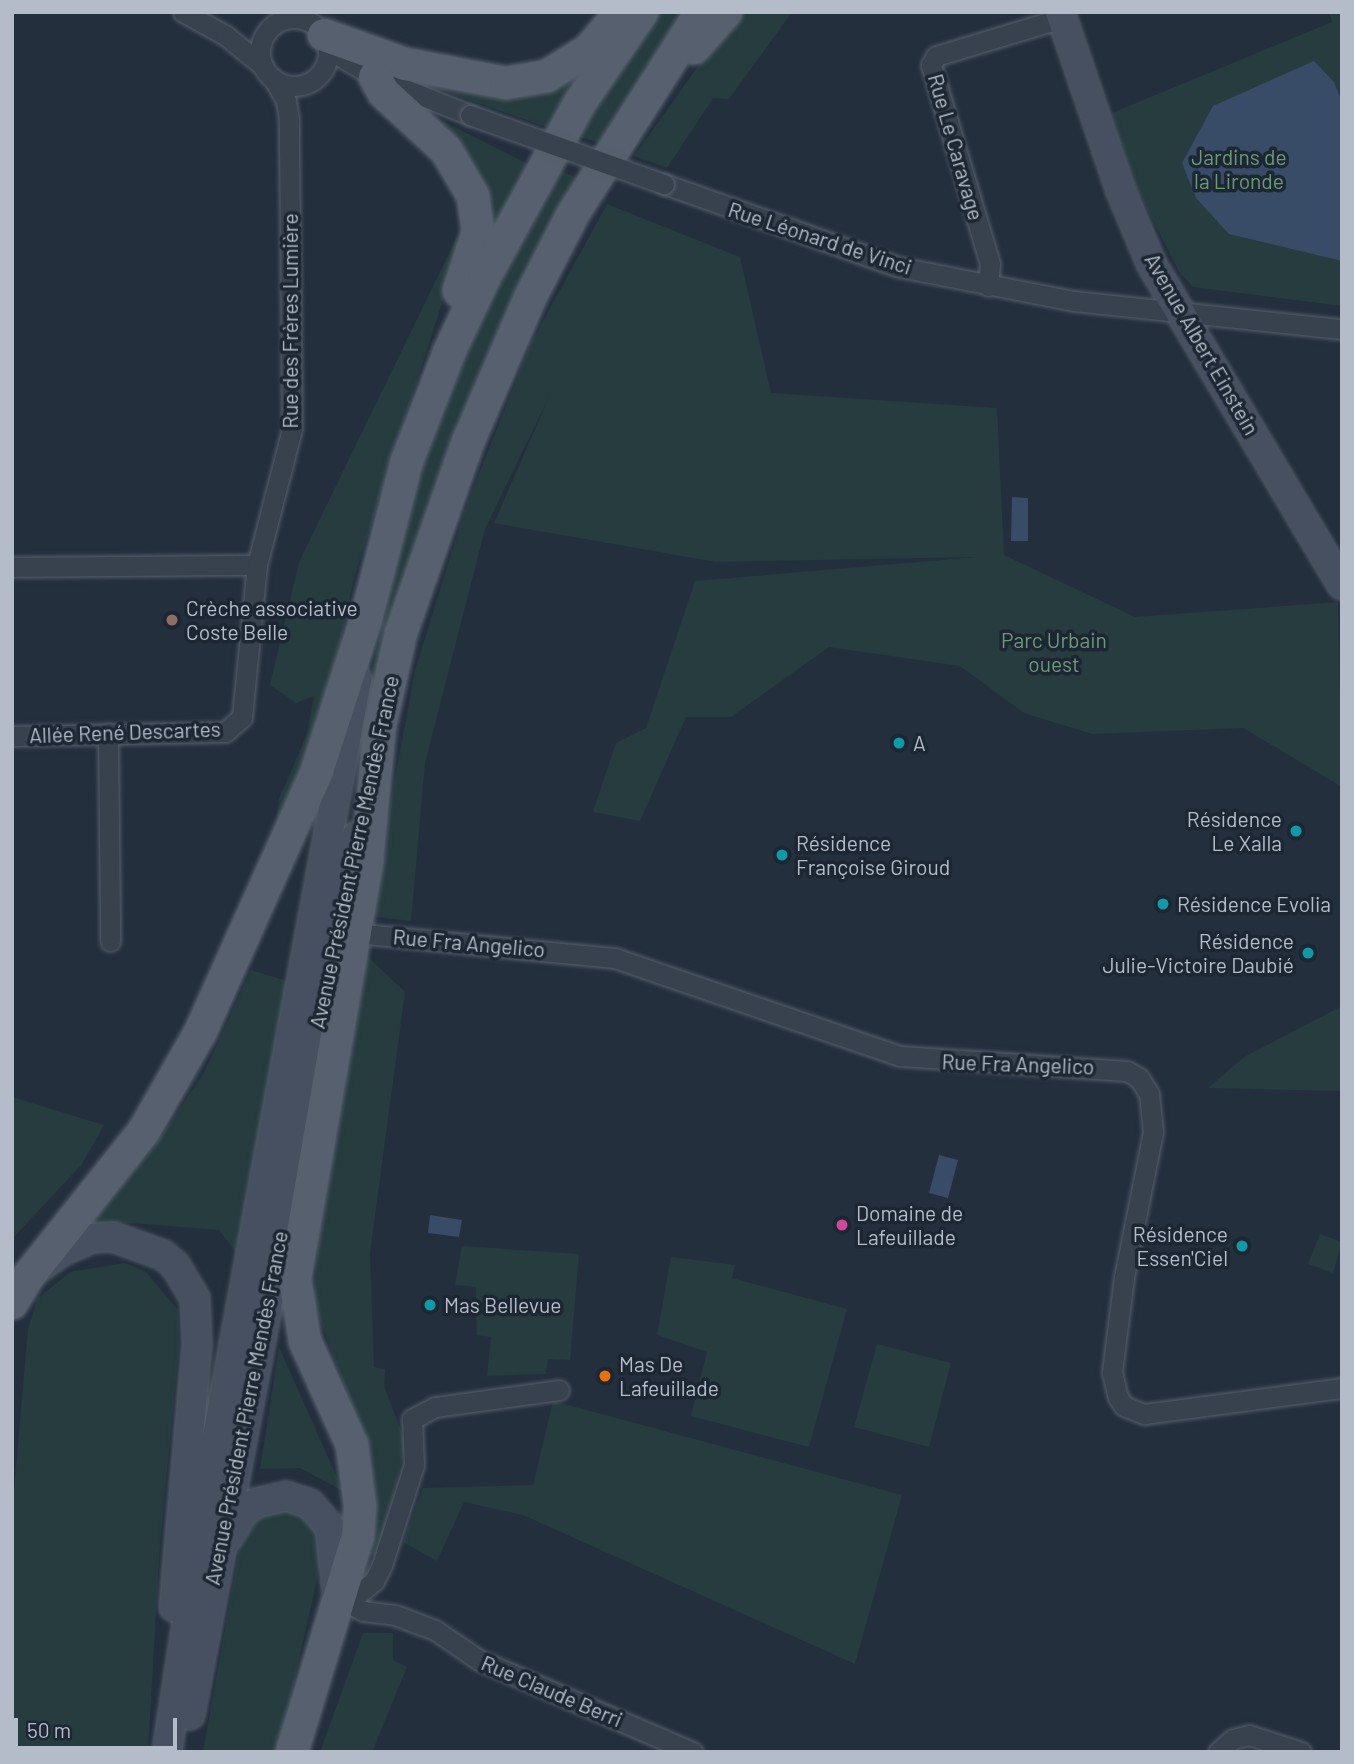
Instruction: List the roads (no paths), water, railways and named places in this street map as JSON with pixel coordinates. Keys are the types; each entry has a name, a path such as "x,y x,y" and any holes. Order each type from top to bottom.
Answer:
{"main road":[{"path":"319,30 405,64 506,83 547,76 589,50 621,12"},
{"name":"Avenue Président Pierre Mendès France","path":"167,1752 180,1660 366,619 421,419 485,276 579,104 642,12"},
{"name":"Avenue Président Pierre Mendès France","path":"181,1752 323,994 401,633 468,442 549,261 646,93 701,12"},
{"path":"646,93 668,84 726,12"},
{"name":"Avenue Albert Einstein","path":"1061,15 1121,191 1152,265 1342,585"},
{"path":"368,74 384,93 446,150 462,172 476,210 474,247 436,355 421,419"},
{"path":"20,1290 144,1131 175,1083 317,771 366,619"},
{"path":"292,1752 337,1597 358,1536 358,1474 352,1446 305,1340 295,1279 355,933 380,726"},
{"path":"20,1290 62,1251 93,1238 113,1237 163,1255 175,1265 195,1298 197,1344 173,1634 180,1660"},
{"path":"219,1554 243,1513 256,1503 286,1496 298,1499 321,1513 330,1527 337,1597"}],"street":[{"path":"183,12 225,35 269,72 301,85 320,74 319,30 294,18 225,35"},
{"name":"Rue Le Caravage","path":"988,286 990,264 931,65 936,56 1061,15"},
{"path":"269,72 261,45 273,24"},
{"name":"Rue Léonard de Vinci","path":"319,30 368,74 470,115 860,256 988,286 1074,301 1342,329"},
{"name":"Rue des Frères Lumière","path":"236,726 242,717 257,565 291,440 289,120 286,101 269,72"},
{"name":"Rue Léonard de Vinci","path":"320,74 368,74"},
{"name":"Rue des Frères Lumière","path":"289,120 301,85"},
{"path":"12,567 257,565"},
{"path":"12,724 12,736"},
{"name":"Allée René Descartes","path":"12,736 225,732 236,726"},
{"path":"108,733 110,941"},
{"name":"Rue Fra Angelico","path":"355,933 615,958 900,1056 1127,1071 1139,1078 1149,1094 1153,1132 1124,1277 1112,1372 1118,1397 1124,1406 1144,1414 1342,1388"},
{"path":"337,1597 358,1594 374,1581 382,1565 414,1465 412,1419 435,1407 559,1390"},
{"name":"Rue Claude Berri","path":"337,1597 363,1611 395,1615 435,1630 479,1660 681,1749"},
{"path":"1218,1752 1233,1739 1249,1735 1301,1752"}],"water":[{"path":"1314,61 1334,82 1342,102 1342,261 1229,234 1196,198 1182,163 1213,106"},
{"path":"1012,497 1028,498 1028,541 1011,541"},
{"path":"939,1155 958,1160 948,1198 929,1193"},
{"path":"430,1215 462,1220 459,1237 428,1233"}],"place":[{"name":"Crèche associative Coste Belle","path":"172,620"},
{"name":"A","path":"899,743"},
{"name":"Résidence Le Xalla","path":"1296,831"},
{"name":"Résidence Françoise Giroud","path":"782,855"},
{"name":"Résidence Evolia","path":"1163,904"},
{"name":"Résidence Julie-Victoire Daubié","path":"1308,953"},
{"name":"Domaine de Lafeuillade","path":"842,1225"},
{"name":"Résidence Essen'Ciel","path":"1242,1246"},
{"name":"Mas Bellevue","path":"430,1305"},
{"name":"Mas De Lafeuillade","path":"605,1376"}],"park label":[{"name":"Jardins de la Lironde","path":"1239,169"},
{"name":"Parc Urbain ouest","path":"1054,652"}]}
